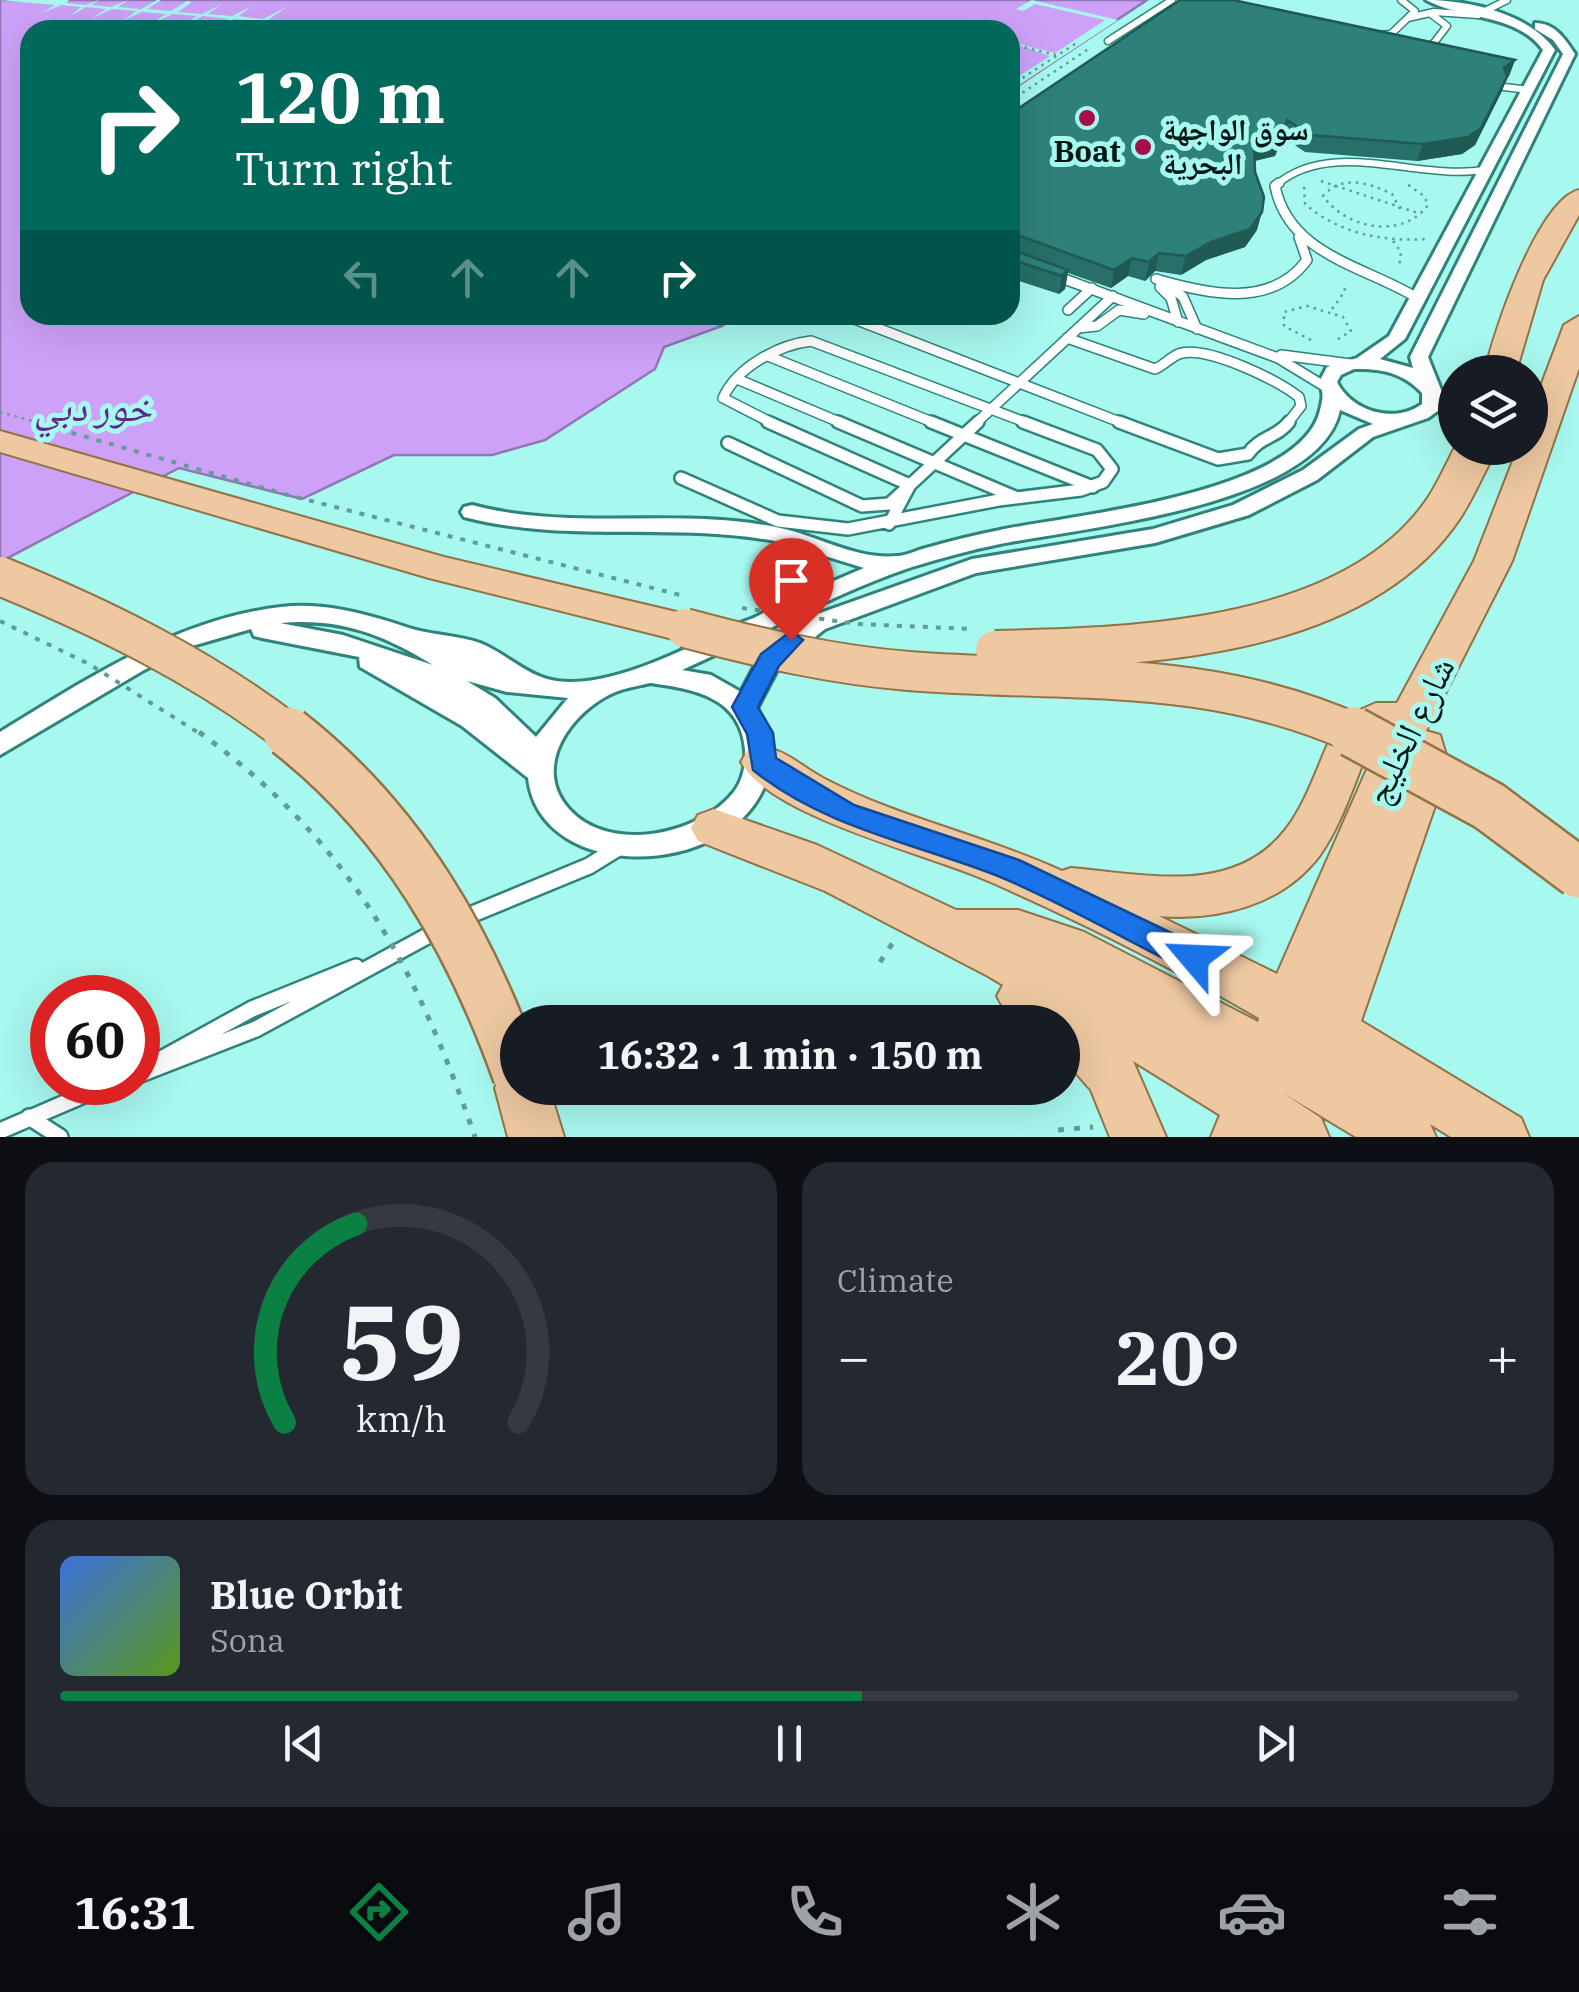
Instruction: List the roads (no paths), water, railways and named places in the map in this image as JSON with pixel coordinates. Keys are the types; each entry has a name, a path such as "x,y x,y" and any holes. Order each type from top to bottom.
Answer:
{"main road":[{"path":"1505,355 1530,271 1579,198"},
{"name":"شارع الخليج","path":"1410,719 1493,560 1579,325"},
{"path":"0,441 442,569 687,612 813,644 1000,650 1156,642 1242,627 1349,588 1403,554 1442,515 1467,465"},
{"path":"0,576 84,611 185,664 345,781 405,852 450,920 483,983 500,1028"},
{"path":"687,612 849,664 937,673 1142,679 1257,699 1335,724 1417,761 1500,812 1579,873"},
{"path":"1044,885 1188,898 1246,886 1270,874 1304,841 1355,730 1376,720 1410,719 1420,734 1427,765 1276,1067 1302,1137"},
{"path":"763,762 814,798 844,812 962,848 1044,885 1276,1067 1309,1109 1377,1129"},
{"path":"714,828 807,859 953,931 1276,1067 1500,1136"},
{"path":"953,931 979,966 1087,1041 1124,1095 1138,1137"},
{"path":"1276,1067 1340,1080 1377,1129"},
{"path":"527,1105 536,1137"}],"street":[{"path":"0,744 140,660 199,633 256,618 298,616 360,621 474,650 513,668 544,690 597,688 650,674 810,597 905,562 1002,537 1152,512 1243,484 1323,433 1335,408 1330,376 1390,346 1419,299 1547,55 1548,44 1524,28 1454,0"},
{"path":"745,707 770,660 791,640 818,624 972,566 1155,536 1241,510 1310,475 1366,433 1421,416 1432,406 1419,357 1569,54 1564,42 1550,31 1487,13 1431,7"},
{"path":"1356,363 1398,369 1426,386"},
{"path":"1331,392 1361,413 1400,420"},
{"path":"472,512 544,529 674,523 795,538 846,558 905,562"},
{"path":"764,620 792,594 800,580 802,551 795,538"},
{"path":"199,633 283,631 356,648 392,678 471,719 539,766"},
{"path":"597,688 553,724 539,766 543,791 564,821 581,832 623,845 678,842 714,828 742,805 763,762 760,733 745,707 704,681 650,674"}],"lane":[{"path":"1108,41 1172,0"},
{"path":"1373,34 1391,34 1408,18 1415,9 1401,0"},
{"path":"1487,13 1507,0"},
{"path":"1408,18 1431,7 1447,26 1430,48"},
{"path":"1503,88 1527,93"},
{"path":"1153,280 1216,292 1270,289 1302,272 1306,248 1279,211 1275,198 1275,186 1294,170 1357,164 1447,177 1489,169"},
{"path":"1298,235 1398,284 1419,299"},
{"path":"1043,271 1258,350 1331,392"},
{"path":"1153,280 1171,298 1178,322"},
{"path":"1153,280 1183,297 1197,329"},
{"path":"1068,310 1092,288"},
{"path":"728,443 862,506 887,505 1113,296"},
{"path":"1078,328 1097,326 1120,310 1178,322"},
{"path":"869,325 1226,460 1242,457 1259,440 1280,432 1301,406 1299,397 1284,384 1200,354 1177,354 1155,370 1067,338"},
{"path":"681,478 790,524 840,530 1094,486 1111,473 1112,463 1103,454 817,342 791,342 724,391 728,404 910,485"},
{"path":"1258,350 1356,363"},
{"path":"768,356 1094,486"},
{"path":"736,379 1015,497"},
{"path":"889,524 910,485"},
{"path":"160,1069 259,1029 374,961 495,902 589,866 623,845"},
{"path":"0,1132 58,1105"},
{"path":"29,1117 60,1137"}],"water":[{"name":"خور دبي","path":"0,0 1147,0 1020,84 1020,20 20,20 20,325 722,326 664,347 655,369 545,440 492,455 394,455 302,499 179,468 0,562"}],"place":[{"name":"Boat","path":"1087,118"},
{"name":"سوق الواجهة البحرية","path":"1143,147"}]}
